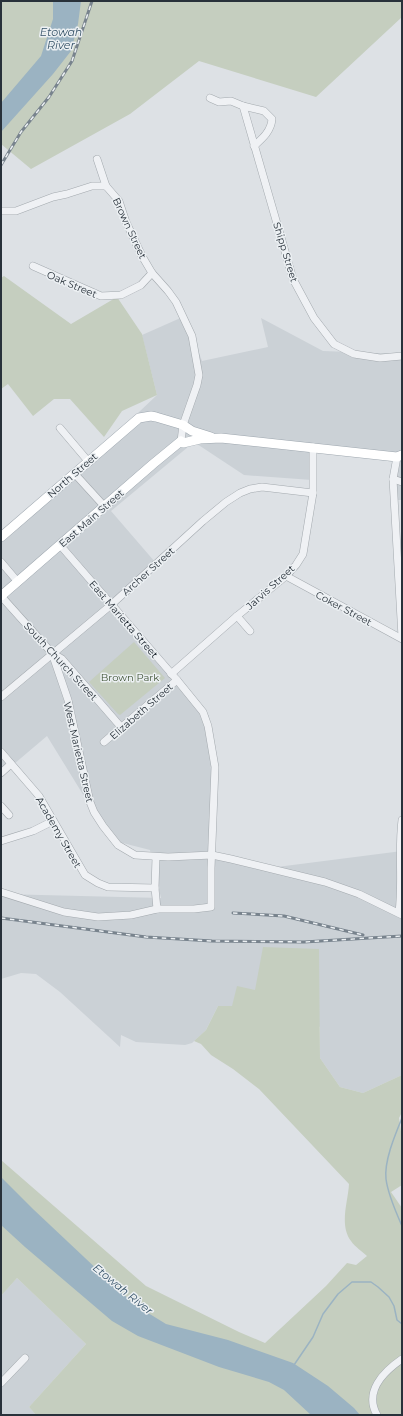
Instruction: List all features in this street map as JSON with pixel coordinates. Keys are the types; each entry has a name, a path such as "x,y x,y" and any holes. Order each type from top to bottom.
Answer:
{"main road":[{"name":"North Street","path":"1,537 135,421 146,416 156,417 183,425"},
{"path":"183,425 213,438"},
{"path":"181,441 183,443 213,438 400,456"},
{"name":"East Main Street","path":"1,596 181,441"}],"street":[{"path":"210,98 219,102 231,101 243,106 264,111 272,119 271,127 262,139 254,146"},
{"name":"Shipp Street","path":"243,106 268,188 293,279 314,318 334,344 354,354 380,358 402,356"},
{"path":"1,211 16,211 53,197 92,186 106,186 97,159"},
{"name":"Brown Street","path":"106,186 119,201 131,235 152,273 176,302 192,336 196,351 199,375 183,425"},
{"name":"Oak Street","path":"33,266 101,296 121,296 141,285 152,273"},
{"path":"181,441 183,425"},
{"path":"60,428 88,461"},
{"name":"Jarvis Street","path":"171,674 237,616 286,576 296,565 302,554 312,492 313,447"},
{"path":"400,456 393,479 402,638"},
{"path":"74,473 105,507"},
{"path":"393,479 402,482"},
{"name":"Archer Street","path":"1,697 111,605 202,521 226,502 240,493 250,489 262,487 312,492"},
{"name":"East Marietta Street","path":"60,545 203,712 210,733 215,767 212,855"},
{"path":"1,562 18,582"},
{"name":"Coker Street","path":"286,576 402,638"},
{"name":"South Church Street","path":"1,596 52,653 62,659 121,728"},
{"path":"237,616 250,631"},
{"name":"West Marietta Street","path":"52,653 68,700 90,802 94,812 103,826 118,845 136,855 156,857 212,855 325,882 359,894 400,914"},
{"name":"Elizabeth Street","path":"104,742 177,680"},
{"name":"Academy Street","path":"1,752 38,796 85,875 90,879 108,887 155,888"},
{"path":"1,773 11,764"},
{"path":"1,806 9,815"},
{"path":"400,914 402,820"},
{"path":"1,841 33,831 53,821"},
{"path":"1,892 46,907 80,915 131,915 157,909 194,909 211,907 212,855"},
{"path":"156,857 155,888 157,909"},
{"path":"1,1383 25,1358"},
{"path":"377,1415 372,1404 374,1387 386,1372 402,1359"}],"shaded area":[{"path":"185,316 202,361 268,347 261,318 323,351 402,354 402,500 396,500 392,453 314,445 312,480 244,475 194,442 111,511 155,562 110,602 209,716 214,854 277,867 402,851 402,1075 363,1093 340,1087 320,1058 320,1027 255,990 232,1007 218,1006 206,1030 192,1043 185,1045 136,1042 121,1035 120,1047 60,992 36,974 21,973 1,979 1,894 161,898 150,850 111,840 47,736 1,775 1,536 67,480 157,395 142,335"},
{"path":"17,1278 86,1344 29,1407 36,1415 1,1415 1,1296"}],"green space":[{"path":"1,1 402,1 402,17 316,97 199,61 130,114 31,169 1,144"},
{"path":"4,276 71,324 117,297 142,334 157,395 122,411 104,437 70,399 54,399 33,416 8,384 1,389 1,278"},
{"name":"Brown Park","path":"134,642 165,678 120,715 89,682"},
{"path":"263,947 319,949 320,1058 340,1087 363,1093 402,1075 402,1112 399,1118 402,1138 402,1185 391,1192 402,1208 402,1415 36,1415 29,1407 86,1344 17,1278 1,1296 1,1160 146,1286 239,1332 265,1343 326,1286 347,1263 356,1265 367,1256 353,1243 347,1235 345,1228 345,1213 349,1184 259,1089 233,1069 211,1055 201,1044 194,1041 206,1030 218,1006 232,1006 237,986 255,990"}],"water":[{"name":"Etowah River","path":"53,1 81,1 78,24 71,51 53,74 1,132 1,103 41,56 53,19"},
{"name":"Etowah River","path":"1,1177 135,1305 166,1324 228,1340 293,1363 328,1386 360,1415 311,1415 284,1390 269,1382 219,1367 138,1336 112,1321 1,1225"}],"waterway":[{"path":"402,1118 391,1148 386,1172 388,1191 402,1226"},
{"path":"294,1365 313,1337 323,1314 338,1294 352,1282 371,1282 378,1287 389,1297 394,1306 397,1320 402,1324"}],"railway":[{"path":"1,165 21,132 49,97 72,61 92,1"},
{"path":"233,913 284,916 363,935"},
{"path":"1,918 146,937 212,941 304,942 402,936"}]}
